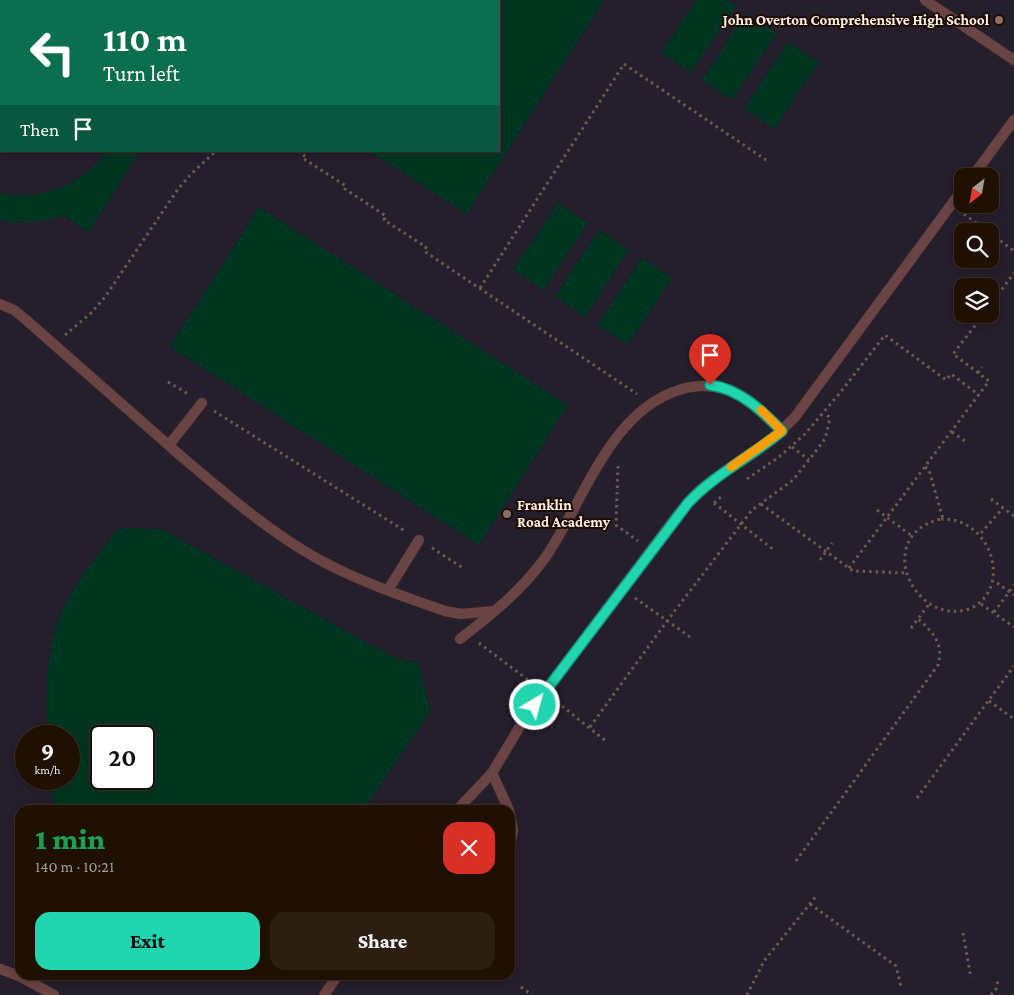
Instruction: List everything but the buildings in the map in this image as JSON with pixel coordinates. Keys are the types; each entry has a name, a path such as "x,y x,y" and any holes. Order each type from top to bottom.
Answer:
{"lane":[{"path":"925,0 1014,60"},
{"path":"979,168 1014,120"},
{"path":"462,805 492,773 525,718 676,517 699,491 782,431 812,396 954,202"},
{"path":"0,304 14,310 251,514 291,542 342,571 451,613 494,611"},
{"path":"460,640 526,582 546,556 608,451 627,423 650,402 664,394 683,388 718,386 753,404 782,431"},
{"path":"169,445 202,403"},
{"path":"388,590 419,540"},
{"path":"492,773 507,805"},
{"path":"0,969 15,975"},
{"path":"26,980 54,995"},
{"path":"324,995 334,980"}],"path":[{"path":"480,288 624,64 766,160"},
{"path":"54,344 83,321 101,302 178,189 215,152"},
{"path":"300,152 306,156 304,159 346,186 345,189 386,216 384,220 426,247 424,251 650,402"},
{"path":"952,205 977,223"},
{"path":"999,240 1014,251"},
{"path":"999,293 1014,273"},
{"path":"849,568 989,381 953,354 977,323"},
{"path":"743,481 792,447 839,394 885,334 946,380 950,374 979,395"},
{"path":"978,373 982,367"},
{"path":"168,382 463,568"},
{"path":"590,727 667,621 752,510 793,480 809,460 825,438 830,418 825,412"},
{"path":"952,432 965,442"},
{"path":"792,447 809,460"},
{"path":"608,451 618,459 616,525 651,550"},
{"path":"925,467 929,470 943,519"},
{"path":"699,491 774,550"},
{"path":"714,503 722,496"},
{"path":"991,499 1014,516"},
{"path":"760,504 853,571 906,573"},
{"path":"981,533 1003,508"},
{"path":"877,510 912,536"},
{"path":"996,558 994,551 981,533 961,521 943,519 924,526 912,536 905,554 906,573 912,587 930,604 944,609 956,611 970,609 981,604 989,597 997,582 1014,595"},
{"path":"820,560 832,543"},
{"path":"994,612 1014,586"},
{"path":"622,589 690,637"},
{"path":"911,628 930,604"},
{"path":"981,604 1014,627"},
{"path":"796,861 938,666 940,653 937,639 918,619"},
{"path":"917,798 1014,666"},
{"path":"989,701 1014,719"},
{"path":"747,995 764,961 817,895"},
{"path":"810,904 896,966 901,987"},
{"path":"962,932 971,978"},
{"path":"991,995 996,989 998,981"},
{"path":"521,987 532,995"}],"shaded area":[{"name":"Franklin Road Academy","path":"500,0 1014,0 1014,995 0,995 0,152 500,152"}],"green space":[{"path":"500,0 604,0 467,214 371,152 500,152"},
{"path":"696,0 727,0 736,6 691,73 661,53"},
{"path":"746,13 777,33 732,100 702,80"},
{"path":"788,42 819,62 774,129 744,109"},
{"path":"106,152 139,152 89,232 66,217 67,215 34,222 0,221 0,193 31,195 60,188 86,173"},
{"path":"558,203 588,223 544,290 513,270"},
{"path":"259,207 568,405 479,545 170,347"},
{"path":"599,230 629,250 585,317 555,297"},
{"path":"642,258 672,278 628,345 597,325"},
{"path":"119,528 162,529 397,659 418,662 431,711 366,805 54,805 52,790 80,790 80,725 47,725 47,692 51,646 59,618 71,594"}],"slow traffic":[{"path":"731,467 782,431 761,410"}],"place":[{"name":"John Overton Comprehensive High School","path":"999,20"},
{"name":"Franklin Road Academy","path":"507,514"}],"route":[{"path":"535,705 676,517 701,488 782,431 762,411 743,397 718,386 710,385"}]}
